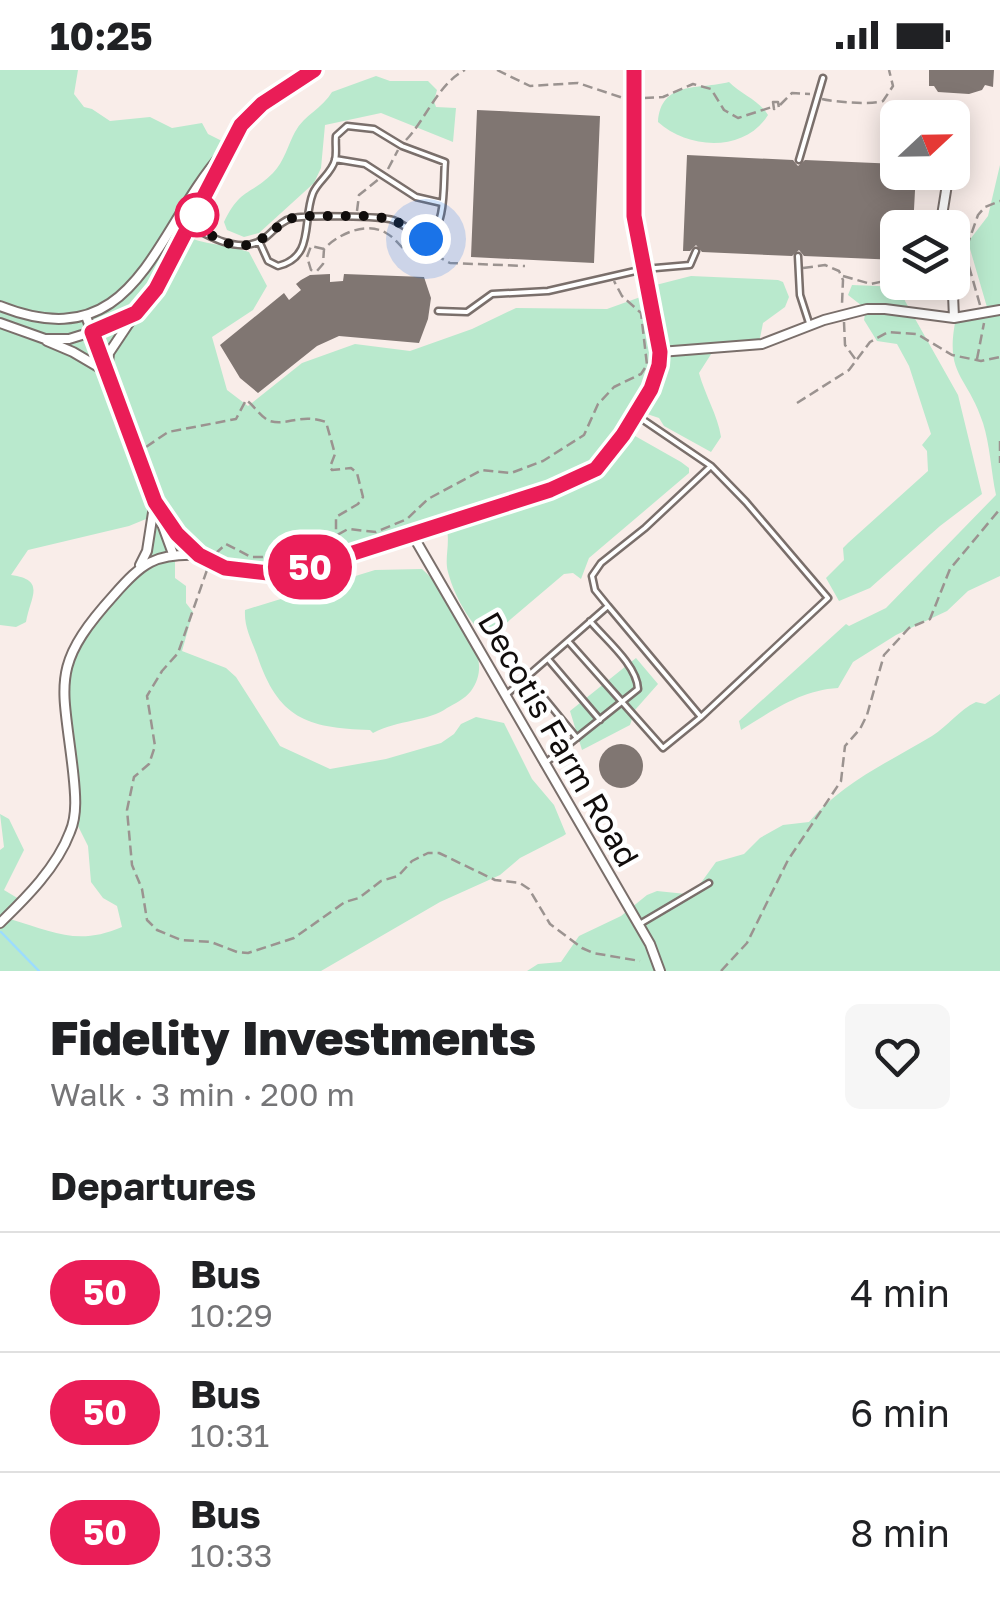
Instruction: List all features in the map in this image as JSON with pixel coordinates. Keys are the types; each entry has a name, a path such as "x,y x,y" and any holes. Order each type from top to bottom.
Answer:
{"street":[{"path":"107,372 109,353 156,289 241,125 262,104 314,70"},
{"path":"155,502 177,534 210,562 255,574 289,573 582,477 596,469 636,415 657,376 660,352 634,216 634,70"},
{"path":"0,306 51,320 86,316 117,301 139,278 176,218 230,146"},
{"path":"953,300 954,318"},
{"path":"660,352 762,344 843,314 885,308 954,318 1000,310"},
{"path":"44,340 69,339 136,313"},
{"path":"86,316 173,554"},
{"path":"0,323 73,352 107,372"},
{"path":"0,923 24,900 71,831 76,796 62,682 71,649 87,624 138,568 147,551 155,502"},
{"name":"Decotis Farm Road","path":"412,534 638,925 660,971"},
{"path":"138,568 173,554 199,555"}],"lane":[{"path":"800,160 823,78"},
{"path":"176,218 232,245 259,241 288,219 308,216 383,217 426,239 435,231 442,203 443,159 402,146 374,129 354,125 343,128 336,136 336,159 314,190 308,216 307,239 289,263 278,266 268,261 259,241"},
{"path":"336,159 364,164 416,197 442,203"},
{"path":"438,311 467,312 492,294 548,291 644,269 683,268 690,265 696,251"},
{"path":"798,256 800,294 810,326"},
{"path":"568,641 663,748 828,598 710,466 636,415"},
{"path":"701,717 595,590 592,576 601,563 645,528 710,466"},
{"path":"505,696 608,606"},
{"path":"544,764 638,689 638,682 590,622"},
{"path":"548,658 600,720"},
{"path":"527,677 577,738"},
{"path":"638,925 708,883"}],"path":[{"path":"780,105 792,93 867,105 883,101 893,86 890,70"},
{"path":"976,360 984,328 966,256 967,246 978,215 1000,200"},
{"path":"324,248 312,246 307,257 312,270 317,271 323,264 324,248 334,239 368,228 382,230 406,250 422,248 450,263 525,266"},
{"path":"798,269 830,266 842,276 871,284 880,282"},
{"path":"842,276 845,345 857,361"},
{"path":"613,278 622,296 641,312 648,359 640,374 614,387 598,404 584,435 529,466 501,473 482,470 428,499 407,519 376,532 356,528 306,552 270,559 251,557 226,544 218,548 197,592 178,653 162,670 147,696 155,746 149,764 134,777 127,810 132,865 142,889 147,920 169,936 248,953 294,938 345,902 398,876 412,861 428,853 451,857 495,880 520,883 550,924 582,948 594,954 640,960"},
{"path":"797,403 841,376 870,342 888,332 929,339 952,356 976,360 1000,357"},
{"path":"146,447 168,432 236,419 246,400 269,420 282,422 303,417 326,422 335,454 330,467 351,468 357,474 363,496 358,504 336,517 337,534"},
{"path":"1000,440 1000,462"},
{"path":"721,971 747,943 788,860 841,782 845,746 867,715 884,656 909,628 930,619 950,570 1000,509"}],"green space":[{"path":"0,70 78,70 74,94 84,107 110,121 150,117 172,128 202,123 208,134 228,144 182,235 249,252 267,286 253,310 212,337 227,390 248,406 302,363 355,344 410,351 516,308 607,309 646,295 648,287 691,276 778,280 783,282 789,297 785,307 763,323 759,343 715,348 699,373 721,437 711,452 664,426 659,418 638,411 628,432 681,462 689,473 589,558 581,579 573,573 564,574 504,625 501,634 512,649 490,640 463,608 448,572 446,525 294,572 243,571 198,554 175,560 175,578 186,586 186,603 193,612 182,651 226,668 236,677 280,746 330,769 386,759 441,743 461,724 476,717 504,723 532,779 554,805 566,834 520,858 500,875 440,902 321,971 0,971 0,850 4,847 0,814 9,819 24,850 4,890 24,902 10,919 79,936 122,927 117,906 103,898 91,882 88,846 77,824 80,796 64,673 92,623 146,565 158,511 156,503 146,519 129,526 28,550 11,575 33,585 26,622 16,627 0,625"},
{"path":"376,76 390,81 428,81 437,90 436,107 456,108 453,142 381,113 325,125 321,168 314,183 259,233 244,237 227,230 224,222 235,203 277,169 303,121 332,92"},
{"path":"729,82 768,115 745,136 716,143 700,142 658,122 666,99 674,93"},
{"path":"1000,165 1000,576 968,591 947,611 896,635 853,662 838,688 799,697 741,730 739,721 846,624 886,608 996,495 985,431 953,352 956,318 989,314 970,249 970,239 988,216"},
{"path":"852,285 880,286 880,300 905,300 958,395 982,494 870,588 839,601 826,578 844,560 843,548 928,471 927,451 922,445 931,434 909,366 897,344 877,341 864,320 866,309 848,295"},
{"path":"422,569 474,646 479,668 469,694 440,712 373,733 312,722 285,706 265,676 248,633 245,610 375,570"},
{"path":"636,658 658,684 635,710 630,725 582,750 570,711"},
{"path":"1000,694 1000,971 527,971 538,964 561,962 579,936 621,916 647,895 657,891 695,891 716,862 744,854 760,838 783,825 809,822 851,784 932,736 970,705 985,704"}],"building":[{"path":"929,70 994,70 993,87 985,85 969,94 938,92 929,86"},
{"path":"477,110 600,116 594,263 471,257"},
{"path":"687,155 793,160 798,166 805,160 880,163 880,190 915,190 914,210 880,210 880,259 804,256 799,250 792,256 702,252 696,245 683,251"},
{"path":"330,274 330,282 343,281 344,274 424,277 431,298 419,343 339,336 317,346 258,393 240,378 220,345 284,293 289,300 301,290 296,284 301,280 310,275"},
{"path":"621,744 637,750 643,766 637,782 621,788 605,782 599,766 605,750"}],"waterway":[{"path":"1,932 39,971"}],"bus line":[{"name":"50","path":"314,70 276,93 241,125 198,214 156,289 136,313 92,332 155,502 169,523 199,555 225,568 255,574 300,570 550,490 596,469 623,435 657,376 660,352 634,216 634,70"}],"route":[{"path":"197,215 191,226 232,245 257,243 288,219 304,216 383,217 426,239"}]}
